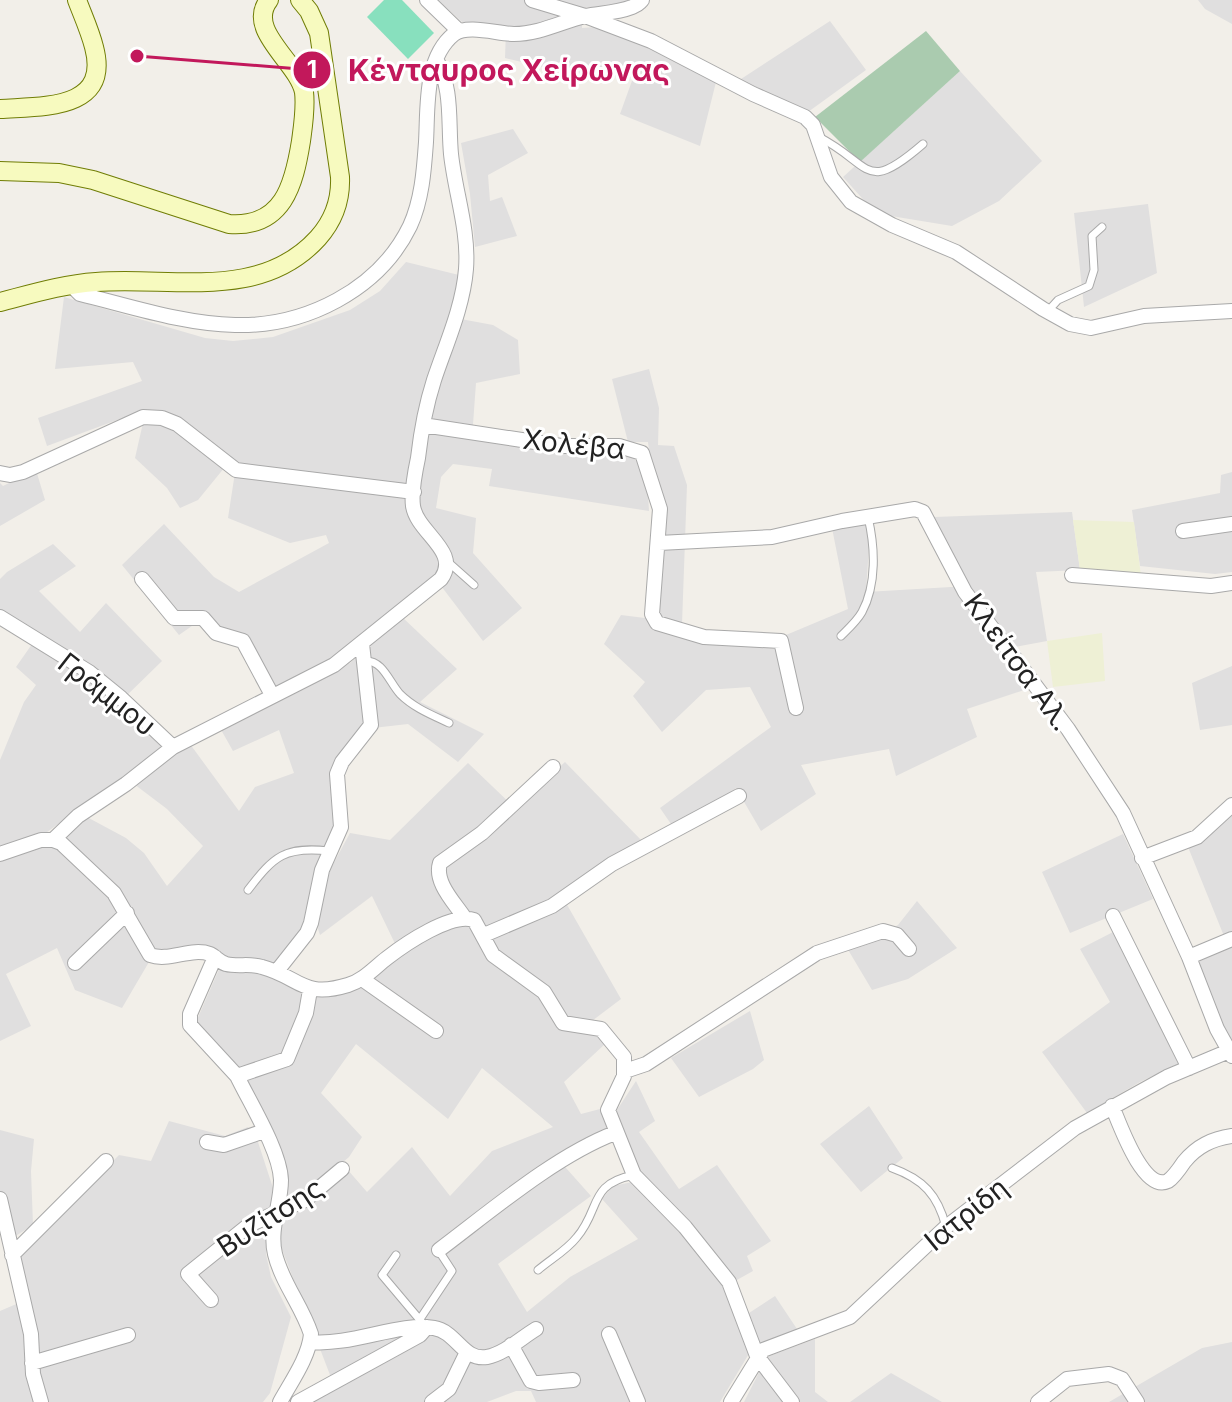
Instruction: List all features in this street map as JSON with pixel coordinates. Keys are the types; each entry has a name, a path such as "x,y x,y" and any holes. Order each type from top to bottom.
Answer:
{"main road":[{"path":"0,109 71,102 90,86 96,74 96,53 77,0"},
{"path":"0,171 59,173 93,180 229,224 250,223 275,211 287,196 295,171 304,99 298,77 265,31 263,14 268,0"},
{"path":"0,302 101,281 250,279 287,264 306,250 325,230 341,192 319,33 300,0"}],"street":[{"path":"427,0 459,31 517,34 585,16 623,10 642,0"},
{"path":"532,0 651,41 800,115 813,125 831,177 851,202 892,225 956,252 1070,324 1091,328 1144,316 1232,311"},
{"path":"71,285 80,294 187,319 235,325 292,317 342,298 376,274 411,224 424,169 436,59 446,43 459,31"},
{"path":"53,840 78,816 173,747 323,671 362,644 446,572 447,561 418,521 413,507 423,425 458,306 466,266 451,155 447,86 436,59"},
{"path":"0,473 10,475 23,472 143,417 154,417 177,424 236,470 414,492"},
{"name":"Χολέβα","path":"423,425 561,446 619,446 639,450 645,458 659,503 659,543 652,614 655,621 712,639 781,641 796,708"},
{"name":"Κλείτσα Αλ.","path":"659,543 772,537 915,509 923,512 965,592 1104,781 1123,813 1230,1054"},
{"path":"1183,531 1232,524"},
{"path":"1072,575 1211,586 1232,583"},
{"path":"142,579 174,618 203,618 216,633 243,641 272,695"},
{"name":"Γράμμου","path":"0,617 89,672 173,747"},
{"path":"277,971 307,933 322,870 341,827 337,774 342,762 369,730 372,721 362,644"},
{"path":"464,917 440,880 440,863 482,833 553,767"},
{"path":"484,935 552,906 612,864 739,796"},
{"path":"1142,858 1197,837 1230,812"},
{"path":"0,854 37,841 61,843 114,893 150,955 164,957 197,953 228,964 251,964 277,971 310,990 332,989 362,979 396,952 451,920 464,917 474,920 498,959 544,992 563,1023 601,1029 621,1051 625,1071 608,1106 615,1133 634,1175 685,1227 729,1282 757,1356 792,1402"},
{"path":"75,963 127,913"},
{"path":"1113,916 1189,1068"},
{"path":"625,1071 646,1064 817,953 883,931 897,935 909,949"},
{"path":"1189,957 1232,939"},
{"path":"215,957 190,1014 190,1025 237,1076 279,1167 281,1185 274,1227 275,1254 310,1330 310,1342 280,1402"},
{"path":"362,979 436,1031"},
{"path":"237,1076 287,1059 306,1013 310,990"},
{"name":"Ιατρίδη","path":"757,1356 773,1345 850,1317 946,1227 1061,1138 1112,1106 1189,1068 1230,1054"},
{"path":"1112,1106 1135,1158 1151,1178 1159,1182 1168,1181 1205,1143 1232,1136"},
{"path":"207,1142 224,1145 264,1131"},
{"path":"439,1250 521,1189 594,1141 615,1133"},
{"path":"12,1255 106,1161"},
{"name":"Βυζίτσης","path":"211,1300 188,1274 249,1225 305,1200 342,1169"},
{"path":"0,1199 31,1334 32,1363 41,1402"},
{"path":"310,1342 326,1344 356,1340 423,1323 448,1333 467,1352 478,1357 492,1356 536,1329"},
{"path":"298,1402 420,1335 423,1323"},
{"path":"609,1334 638,1402"},
{"path":"32,1363 128,1335"},
{"path":"511,1345 531,1381 573,1380"},
{"path":"432,1402 449,1389 467,1352"},
{"path":"731,1402 757,1356"},
{"path":"1038,1402 1067,1379 1109,1374 1122,1379 1137,1402"}],"lane":[{"path":"817,136 839,148 870,173 882,173 893,168 923,144"},
{"path":"1047,312 1058,300 1089,286 1094,270 1092,236 1102,227"},
{"path":"841,636 861,614 869,595 873,549 868,517"},
{"path":"447,561 474,585"},
{"path":"365,661 370,660 381,667 414,706 449,723"},
{"path":"248,890 278,856 293,850 332,851"},
{"path":"892,1168 917,1180 933,1193 946,1227"},
{"path":"538,1270 579,1235 591,1207 604,1189 613,1181 634,1175"},
{"path":"396,1255 382,1275 423,1323 452,1271 439,1250"}],"shaded area":[{"path":"438,0 634,0 622,5 582,8 582,28 596,27 643,43 716,82 700,146 620,114 633,78 560,71 505,58 506,30 462,22"},
{"path":"1198,0 1232,0 1232,24 1205,9"},
{"path":"830,21 866,70 808,112 777,100 741,79"},
{"path":"960,71 1042,161 999,201 952,226 891,216 870,207 843,177"},
{"path":"513,129 528,153 488,175 490,201 502,197 517,236 475,247 461,143"},
{"path":"1148,204 1157,273 1084,307 1074,213"},
{"path":"406,262 459,275 450,317 493,325 518,340 520,374 476,383 472,438 618,452 632,457 640,464 649,511 489,486 492,469 453,464 441,477 436,508 476,518 473,553 522,608 483,641 435,578 332,662 273,691 250,646 223,633 209,614 179,635 122,565 164,524 214,577 239,592 329,543 326,535 290,543 228,518 236,466 229,462 198,500 180,508 167,488 135,458 145,414 136,413 47,446 38,418 142,381 133,362 55,369 64,297 205,338 233,341 273,337 350,310 380,291"},
{"path":"649,369 659,408 658,445 674,446 687,485 682,624 658,620 661,551 648,442 628,442 612,379"},
{"path":"36,470 45,500 0,526 0,483 3,486"},
{"path":"1232,472 1232,572 1215,574 1140,566 1132,510 1220,493 1221,475"},
{"path":"1072,512 1080,570 1036,572 1047,641 999,650 1030,688 967,709 977,737 896,776 889,749 801,765 816,794 761,831 736,788 721,800 671,824 660,808 771,727 750,687 706,690 662,732 633,696 645,682 604,644 621,615 645,618 663,630 778,646 786,635 848,609 832,528 866,522 869,546 866,592 968,586 934,517"},
{"path":"53,544 76,566 39,591 80,632 106,603 162,661 118,704 165,748 47,832 0,851 0,760 24,702 36,685 16,667 37,637 0,611 0,579"},
{"path":"401,616 457,669 420,702 484,734 458,762 408,724 364,729 340,755 336,827 305,924 277,964 156,950 122,1008 75,990 57,948 6,974 31,1026 0,1041 0,860 85,816 126,838 144,853 167,886 203,846 167,809 134,784 190,744 239,811 255,787 294,773 279,730 233,751 220,728 350,663"},
{"path":"1232,666 1232,725 1200,730 1192,683"},
{"path":"565,762 642,841 566,903 621,999 580,1030 596,1035 605,1044 564,1082 581,1114 600,1109 610,1131 558,1159 591,1196 498,1264 527,1312 570,1277 638,1239 602,1199 613,1186 632,1182 663,1212 719,1278 733,1303 750,1352 720,1402 536,1402 531,1391 516,1391 487,1402 310,1402 335,1388 278,1239 281,1213 347,1169 367,1192 412,1147 450,1196 492,1151 553,1127 482,1068 448,1119 356,1044 321,1093 362,1137 349,1157 303,1196 286,1200 285,1173 274,1146 196,1022 220,967 277,976 300,993 321,996 361,987 401,956 372,896 320,935 318,929 323,891 331,868 350,833 390,840 468,763 515,808"},
{"path":"1232,811 1232,1048 1196,961 1228,946 1188,847 1210,835"},
{"path":"1123,834 1153,899 1070,933 1042,872"},
{"path":"917,901 957,948 908,979 872,990 847,948 898,925"},
{"path":"1115,931 1180,1063 1087,1113 1042,1052 1110,1002 1080,949"},
{"path":"750,1011 764,1060 699,1097 671,1058"},
{"path":"636,1081 655,1121 639,1132 679,1189 717,1165 771,1241 747,1256 753,1271 735,1281 639,1171 615,1113"},
{"path":"869,1106 903,1158 861,1192 820,1144"},
{"path":"169,1121 225,1136 248,1127 257,1139 273,1188 266,1254 271,1277 291,1317 270,1393 263,1402 0,1402 0,1311 28,1299 18,1257 119,1155 151,1161"},
{"path":"0,1130 34,1139 31,1171 33,1225 14,1237 0,1192"},
{"path":"775,1296 799,1332 761,1347 749,1313"},
{"path":"815,1339 815,1392 828,1402 744,1402 767,1357"},
{"path":"1232,1342 1232,1402 1109,1402 1202,1348"},
{"path":"891,1373 942,1402 850,1402"}],"green space":[{"path":"384,0 402,0 434,33 408,59 367,17"},
{"path":"926,31 960,71 860,162 815,117"},
{"path":"1073,520 1134,522 1141,576 1080,570"},
{"path":"1102,633 1105,681 1053,687 1047,641"}],"place":[{"name":"Κένταυρος Χείρωνας","path":"137,56"}]}
